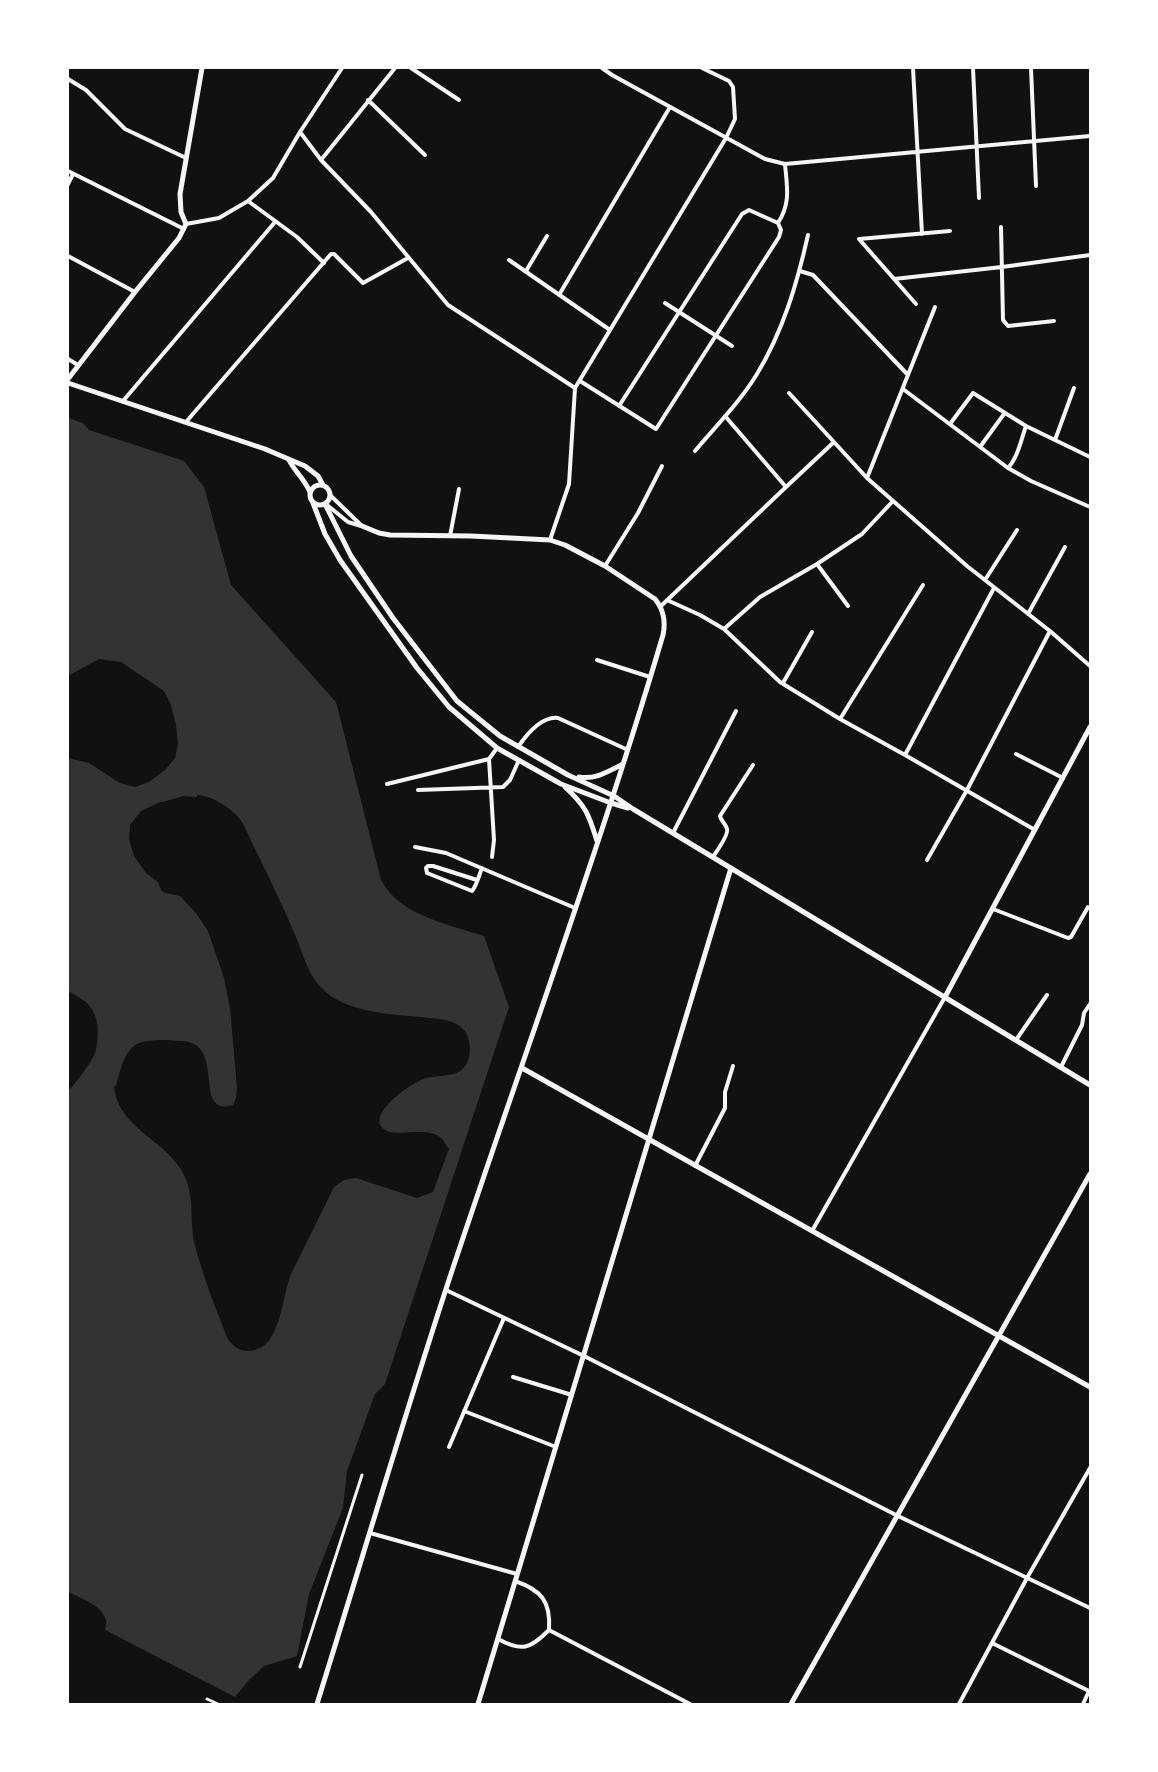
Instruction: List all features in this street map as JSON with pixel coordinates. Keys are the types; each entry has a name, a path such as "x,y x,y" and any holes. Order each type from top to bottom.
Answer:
{"street":[{"path":"202,68 180,194 185,226 179,238 78,365 68,381 297,462 312,471 328,489 330,495 362,526"},
{"path":"68,171 185,226 219,218 248,201 273,178 342,68"},
{"path":"321,160 395,68"},
{"path":"411,68 459,100"},
{"path":"602,68 765,159 785,164 1090,136"},
{"path":"550,540 569,484 575,388 726,138 735,119 733,87 729,81 702,68"},
{"path":"913,68 922,234"},
{"path":"973,68 980,198"},
{"path":"1031,68 1036,186"},
{"path":"68,79 86,90 125,129 186,158"},
{"path":"368,100 425,155"},
{"path":"559,295 670,107"},
{"path":"300,132 321,160 371,212 448,305 575,388"},
{"path":"778,223 785,212 788,199 785,164"},
{"path":"68,184 73,174"},
{"path":"248,201 297,237 324,263"},
{"path":"579,381 619,406 656,429 779,237 781,230 778,223 749,210 742,214 619,406"},
{"path":"123,401 275,222"},
{"path":"1001,227 1003,320 1008,326 1054,321"},
{"path":"916,304 859,239 950,231"},
{"path":"695,451 755,376 772,347 788,310 808,235"},
{"path":"525,272 547,236"},
{"path":"186,422 331,254 334,254 359,281 364,283 408,258"},
{"path":"894,279 1090,255"},
{"path":"68,256 135,292"},
{"path":"509,260 610,330"},
{"path":"800,271 813,275 908,375"},
{"path":"665,303 732,346"},
{"path":"867,478 935,307"},
{"path":"68,359 78,365"},
{"path":"1055,440 1074,388"},
{"path":"903,389 1008,468 1031,481 1090,507"},
{"path":"789,393 867,478 984,580 1050,631 1090,666"},
{"path":"950,424 973,393 1026,426 1090,456"},
{"path":"980,447 1004,414"},
{"path":"725,416 786,487"},
{"path":"1008,468 1017,454 1026,426"},
{"path":"661,606 834,442"},
{"path":"289,460 305,481 325,534 340,560 417,668 449,708 497,748 561,784 611,804 633,809"},
{"path":"605,566 638,513 662,466"},
{"path":"310,492 315,486 323,485"},
{"path":"450,536 459,489"},
{"path":"325,504 330,495"},
{"path":"724,629 760,597 817,564 862,534 893,501"},
{"path":"313,503 325,504 348,522 390,535 550,540 566,545 605,566 655,599 661,606 665,625 614,796 446,1290 316,1704"},
{"path":"325,504 351,556 388,610 457,701 484,724 518,747 568,775 614,796 1090,1085"},
{"path":"336,527 348,522"},
{"path":"984,580 1017,530"},
{"path":"1028,614 1065,547"},
{"path":"817,564 848,606"},
{"path":"840,719 923,585"},
{"path":"905,754 994,588"},
{"path":"667,600 724,629 783,684 1035,830"},
{"path":"927,860 967,790 1050,631"},
{"path":"783,684 812,632"},
{"path":"597,660 651,678"},
{"path":"673,833 736,711"},
{"path":"518,747 523,740 551,717 558,718 628,750"},
{"path":"812,1231 945,997 1090,727"},
{"path":"387,784 489,759 497,748"},
{"path":"1016,754 1063,778"},
{"path":"489,759 494,840 492,857"},
{"path":"418,790 503,787 507,784 519,760"},
{"path":"568,775 587,779 604,774 623,764"},
{"path":"713,857 727,833 727,827 720,816 753,765"},
{"path":"561,784 580,800 589,816 597,841"},
{"path":"415,846 446,853 575,908"},
{"path":"477,880 433,866 426,868 427,873 472,891 477,880 482,868"},
{"path":"478,1704 731,868"},
{"path":"993,909 1068,938 1071,937 1088,907"},
{"path":"1016,1040 1047,995"},
{"path":"1061,1067 1090,1004"},
{"path":"695,1166 725,1108 725,1092 733,1066"},
{"path":"522,1068 1090,1387"},
{"path":"791,1704 1090,1174"},
{"path":"446,1290 584,1356 897,1516 1090,1608"},
{"path":"449,1447 504,1317"},
{"path":"513,1377 572,1395"},
{"path":"464,1411 556,1447"},
{"path":"959,1704 1090,1468"},
{"path":"300,1667 362,1475"},
{"path":"370,1533 517,1574"},
{"path":"498,1639 514,1647 525,1647 536,1642 549,1630 550,1618 541,1594 515,1581"},
{"path":"549,1630 690,1704"},
{"path":"992,1643 1089,1691 1083,1704"},
{"path":"207,1699 218,1704"}],"shaded area":[{"path":"68,418 83,423 89,430 184,461 204,487 231,585 336,702 381,880 389,892 412,910 426,917 484,936 509,1007 385,1384 375,1394 347,1471 343,1508 309,1594 297,1656 264,1666 235,1697 105,1630 105,1616 95,1606 68,1592 68,1091 94,1056 98,1031 91,1007 68,991 68,758 89,763 120,783 135,787 149,782 166,769 175,758 178,744 171,705 164,691 121,662 99,659 68,676","holes":["197,795 209,797 220,803 240,819 282,905 310,972 327,993 351,1006 365,1010 450,1021 464,1030 470,1045 467,1063 460,1071 427,1078 412,1085 387,1105 380,1120 381,1126 392,1132 427,1132 443,1140 449,1149 433,1192 417,1198 356,1178 344,1180 334,1187 291,1274 280,1315 270,1339 262,1347 251,1351 240,1350 230,1341 215,1307 195,1245 190,1194 185,1177 178,1164 168,1153 125,1114 114,1086 116,1086 125,1058 135,1045 150,1041 181,1041 194,1044 202,1051 206,1061 211,1094 215,1102 222,1106 233,1105 236,1098 230,1008 224,978 208,931 196,913 180,896 165,893 158,882 146,873 134,856 129,839 130,825 141,811 160,802 183,796 197,797"]}]}
